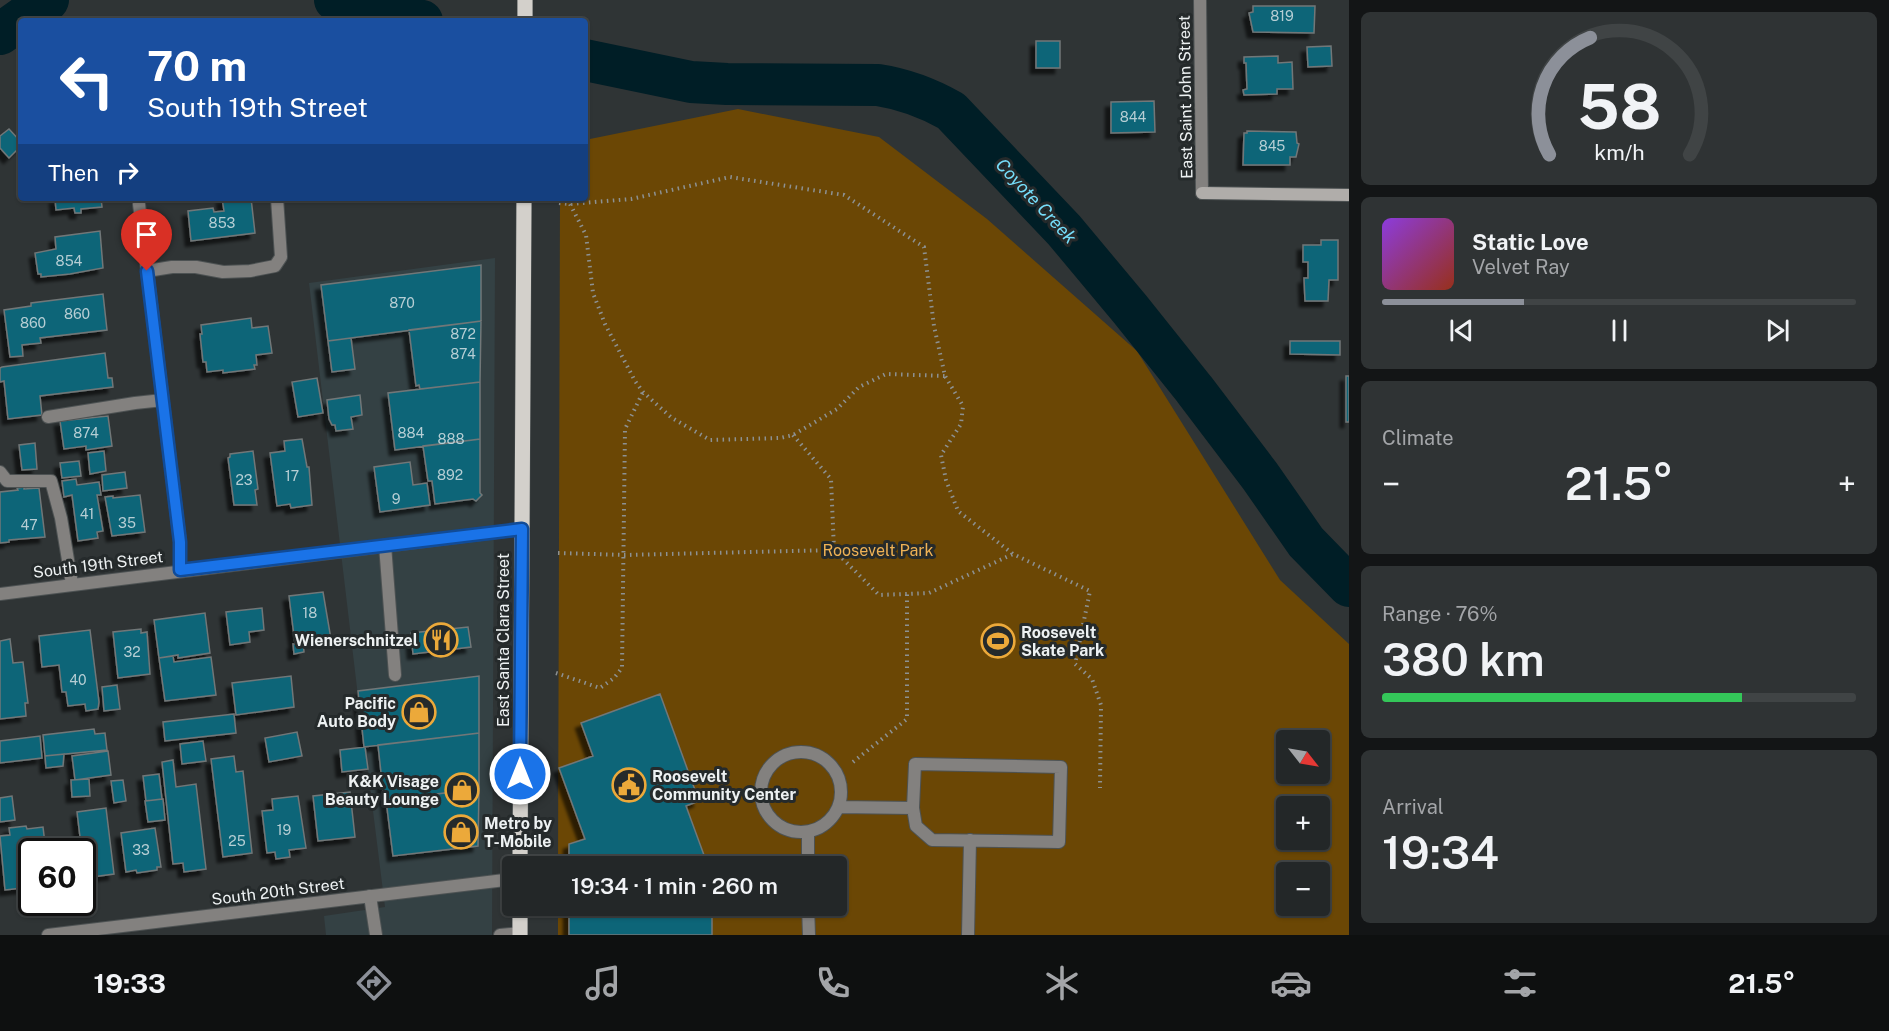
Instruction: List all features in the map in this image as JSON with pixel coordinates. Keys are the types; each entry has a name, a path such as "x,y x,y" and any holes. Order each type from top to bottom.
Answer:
{"main road":[{"path":"525,0 525,18"},
{"name":"East Santa Clara Street","path":"520,856 524,201"},
{"path":"520,916 520,934"}],"street":[{"name":"East Saint John Street","path":"1200,0 1202,193 1349,195"},
{"path":"140,201 180,542 180,570"},
{"path":"147,271 172,267 196,267 232,272 275,266 281,257 277,201"},
{"path":"48,417 163,400"},
{"path":"0,472 7,481 51,481 61,518 72,584"},
{"name":"South 19th Street","path":"0,594 522,529"},
{"path":"385,546 395,675"},
{"path":"800,752 812,754 824,760 833,769 839,781 841,794 838,807 826,823 807,832 795,832 782,828 764,809 761,797 766,772 786,755 800,752"},
{"path":"915,764 1061,767 1059,842 932,840 916,826 914,808 915,764"},
{"path":"838,807 914,808"},
{"path":"807,832 808,856"},
{"path":"968,935 970,840"},
{"name":"South 20th Street","path":"48,935 502,880"},
{"path":"370,896 376,935"},
{"path":"808,916 809,935"},
{"path":"500,935 520,934"}],"path":[{"path":"559,203 631,199 730,177 844,195 924,247 934,326 945,376 963,406 961,424 941,455 946,480 958,511 1013,554 1090,591 1075,664 1092,679 1101,705 1100,788"},
{"path":"570,204 586,235 593,292 605,324 635,381 643,392 672,418 710,440 780,438 793,435 837,409 859,387 886,374 945,376"},
{"path":"556,673 600,688 614,678 622,668 626,429 643,392"},
{"path":"793,435 831,479 834,550 879,595 929,593 1013,554"},
{"path":"558,554 625,555 834,550"},
{"path":"853,762 907,719 907,594"}],"shaded area":[{"path":"495,258 492,935 326,935 324,916 385,907 309,283"}],"green space":[{"name":"Roosevelt Park","path":"738,109 879,137 987,219 1137,351 1280,580 1349,644 1349,935 558,935 558,916 847,916 847,856 558,856 560,201 588,201 588,139"}],"building":[{"path":"1253,6 1315,6 1314,33 1253,32 1249,13 1253,12"},
{"path":"1036,41 1060,41 1060,68 1036,68"},
{"path":"1331,46 1332,66 1308,67 1307,47"},
{"path":"1278,56 1278,63 1292,62 1293,89 1277,89 1277,94 1244,95 1243,90 1247,89 1244,57"},
{"path":"1154,101 1155,132 1111,133 1111,102"},
{"path":"9,129 18,139 18,149 9,158 0,148 0,136"},
{"path":"1247,131 1296,132 1299,144 1296,157 1290,157 1290,165 1243,165 1244,133"},
{"path":"55,201 101,201 102,207 81,209 81,213 75,213 74,208 56,210"},
{"path":"222,201 251,201 255,233 191,241 188,211 213,208 214,212 224,211"},
{"path":"100,231 103,268 41,277 41,274 38,274 35,253 56,249 55,237"},
{"path":"1321,240 1338,240 1338,280 1329,280 1328,301 1305,301 1304,278 1308,278 1308,262 1303,262 1303,245 1321,245"},
{"path":"481,265 481,321 328,341 321,285"},
{"path":"103,294 107,330 40,338 41,343 22,345 23,356 10,357 4,310 31,306 31,303"},
{"path":"251,318 252,328 268,326 272,353 256,355 255,369 223,373 223,370 207,372 206,362 203,362 201,325"},
{"path":"481,321 480,382 420,389 419,385 416,386 409,330"},
{"path":"351,338 355,369 332,372 328,341"},
{"path":"1290,341 1340,341 1340,355 1290,354"},
{"path":"105,353 108,378 112,378 113,387 40,396 42,415 8,419 4,381 0,382 0,368"},
{"path":"1346,376 1349,376 1349,422 1346,422"},
{"path":"317,378 323,413 298,417 292,382"},
{"path":"480,382 480,439 395,450 388,393"},
{"path":"360,395 362,415 351,417 353,429 336,431 335,425 332,425 329,419 327,400"},
{"path":"108,416 112,446 86,450 86,446 64,449 60,421"},
{"path":"302,439 307,467 309,467 312,505 291,508 290,504 277,506 270,453 285,451 284,441"},
{"path":"480,439 480,493 482,495 476,501 473,499 435,504 432,481 428,481 423,446"},
{"path":"35,443 37,469 22,470 19,445"},
{"path":"104,451 106,471 90,474 88,453"},
{"path":"253,451 258,489 255,490 257,505 234,505 228,458 230,454"},
{"path":"79,461 81,476 62,478 60,463"},
{"path":"410,462 413,485 427,483 430,505 380,512 374,467"},
{"path":"125,472 127,488 103,491 102,475"},
{"path":"76,479 77,485 99,482 101,495 97,495 103,531 97,532 98,538 78,541 72,495 64,497 62,481"},
{"path":"24,487 24,489 39,488 45,537 0,543 0,492"},
{"path":"140,495 145,532 112,536 105,497"},
{"path":"323,592 331,639 303,642 304,652 294,654 293,644 295,644 289,596"},
{"path":"262,608 264,630 249,632 250,642 230,645 226,612"},
{"path":"205,613 210,653 178,658 178,655 159,658 154,620"},
{"name":"Wienerschnitzel","path":"468,627 471,647 447,650 447,646 436,648 437,651 413,654 411,633"},
{"path":"141,629 141,633 147,632 150,674 118,678 113,632"},
{"path":"90,630 99,702 98,709 86,711 85,704 68,706 66,692 62,692 59,665 42,667 39,636"},
{"path":"10,639 13,663 23,662 28,703 25,703 26,716 0,719 0,641"},
{"path":"173,656 174,662 211,657 216,695 165,701 159,658"},
{"path":"291,676 294,707 236,715 232,683"},
{"name":"Pacific Auto Body","path":"479,676 479,733 364,747 358,691"},
{"path":"117,685 120,709 104,711 102,687"},
{"name":"Roosevelt Community Center","path":"660,694 699,801 686,806 704,856 569,856 569,844 585,839 559,768 593,756 581,723"},
{"path":"234,714 236,733 165,741 163,722"},
{"path":"94,729 95,734 105,733 107,750 45,756 43,735"},
{"path":"297,732 302,756 269,762 265,738"},
{"path":"479,733 479,789 384,800 378,745"},
{"path":"40,736 42,758 0,763 0,741"},
{"path":"203,741 206,761 182,764 180,744"},
{"path":"365,747 368,769 342,772 340,750"},
{"path":"108,751 111,775 75,780 72,756"},
{"path":"64,754 63,766 46,768 45,756"},
{"path":"234,756 236,772 243,771 252,853 223,857 211,759"},
{"path":"173,760 176,787 196,784 206,869 184,872 183,863 173,864 162,762"},
{"path":"159,774 162,799 146,801 143,776"},
{"path":"89,779 90,796 72,797 71,780"},
{"path":"123,780 126,801 114,803 111,781"},
{"path":"479,789 478,846 393,856 386,800"},
{"path":"350,792 355,837 318,841 313,796"},
{"path":"12,796 15,820 0,822 0,798"},
{"path":"298,796 306,848 289,850 290,857 276,859 275,852 267,853 262,811 273,810 272,799"},
{"path":"163,799 165,820 148,822 145,801"},
{"path":"106,808 114,874 96,876 96,838 80,838 77,812"},
{"path":"43,827 44,838 18,838 18,889 5,890 0,836 10,835 9,828"},
{"path":"155,828 161,867 157,867 157,870 137,873 136,870 126,872 121,833"},
{"path":"569,916 712,916 712,935 569,935"}],"waterway":[{"name":"Coyote Creek","path":"23,18 48,0"},
{"name":"Coyote Creek","path":"335,0 410,18"},
{"name":"Coyote Creek","path":"0,34 18,21"},
{"name":"Coyote Creek","path":"588,61 691,82 878,85 916,95 951,111 1064,230 1194,389 1260,476 1306,542 1349,586"}],"place":[{"name":"Wienerschnitzel","path":"441,640"},
{"name":"Roosevelt Skate Park","path":"998,641"},
{"name":"Pacific Auto Body","path":"419,712"},
{"name":"Roosevelt Community Center","path":"629,785"},
{"name":"K&K Visage Beauty Lounge","path":"462,790"},
{"name":"Metro by T-Mobile","path":"461,832"}],"route":[{"path":"147,271 180,542 180,570 522,529 520,774"}]}
